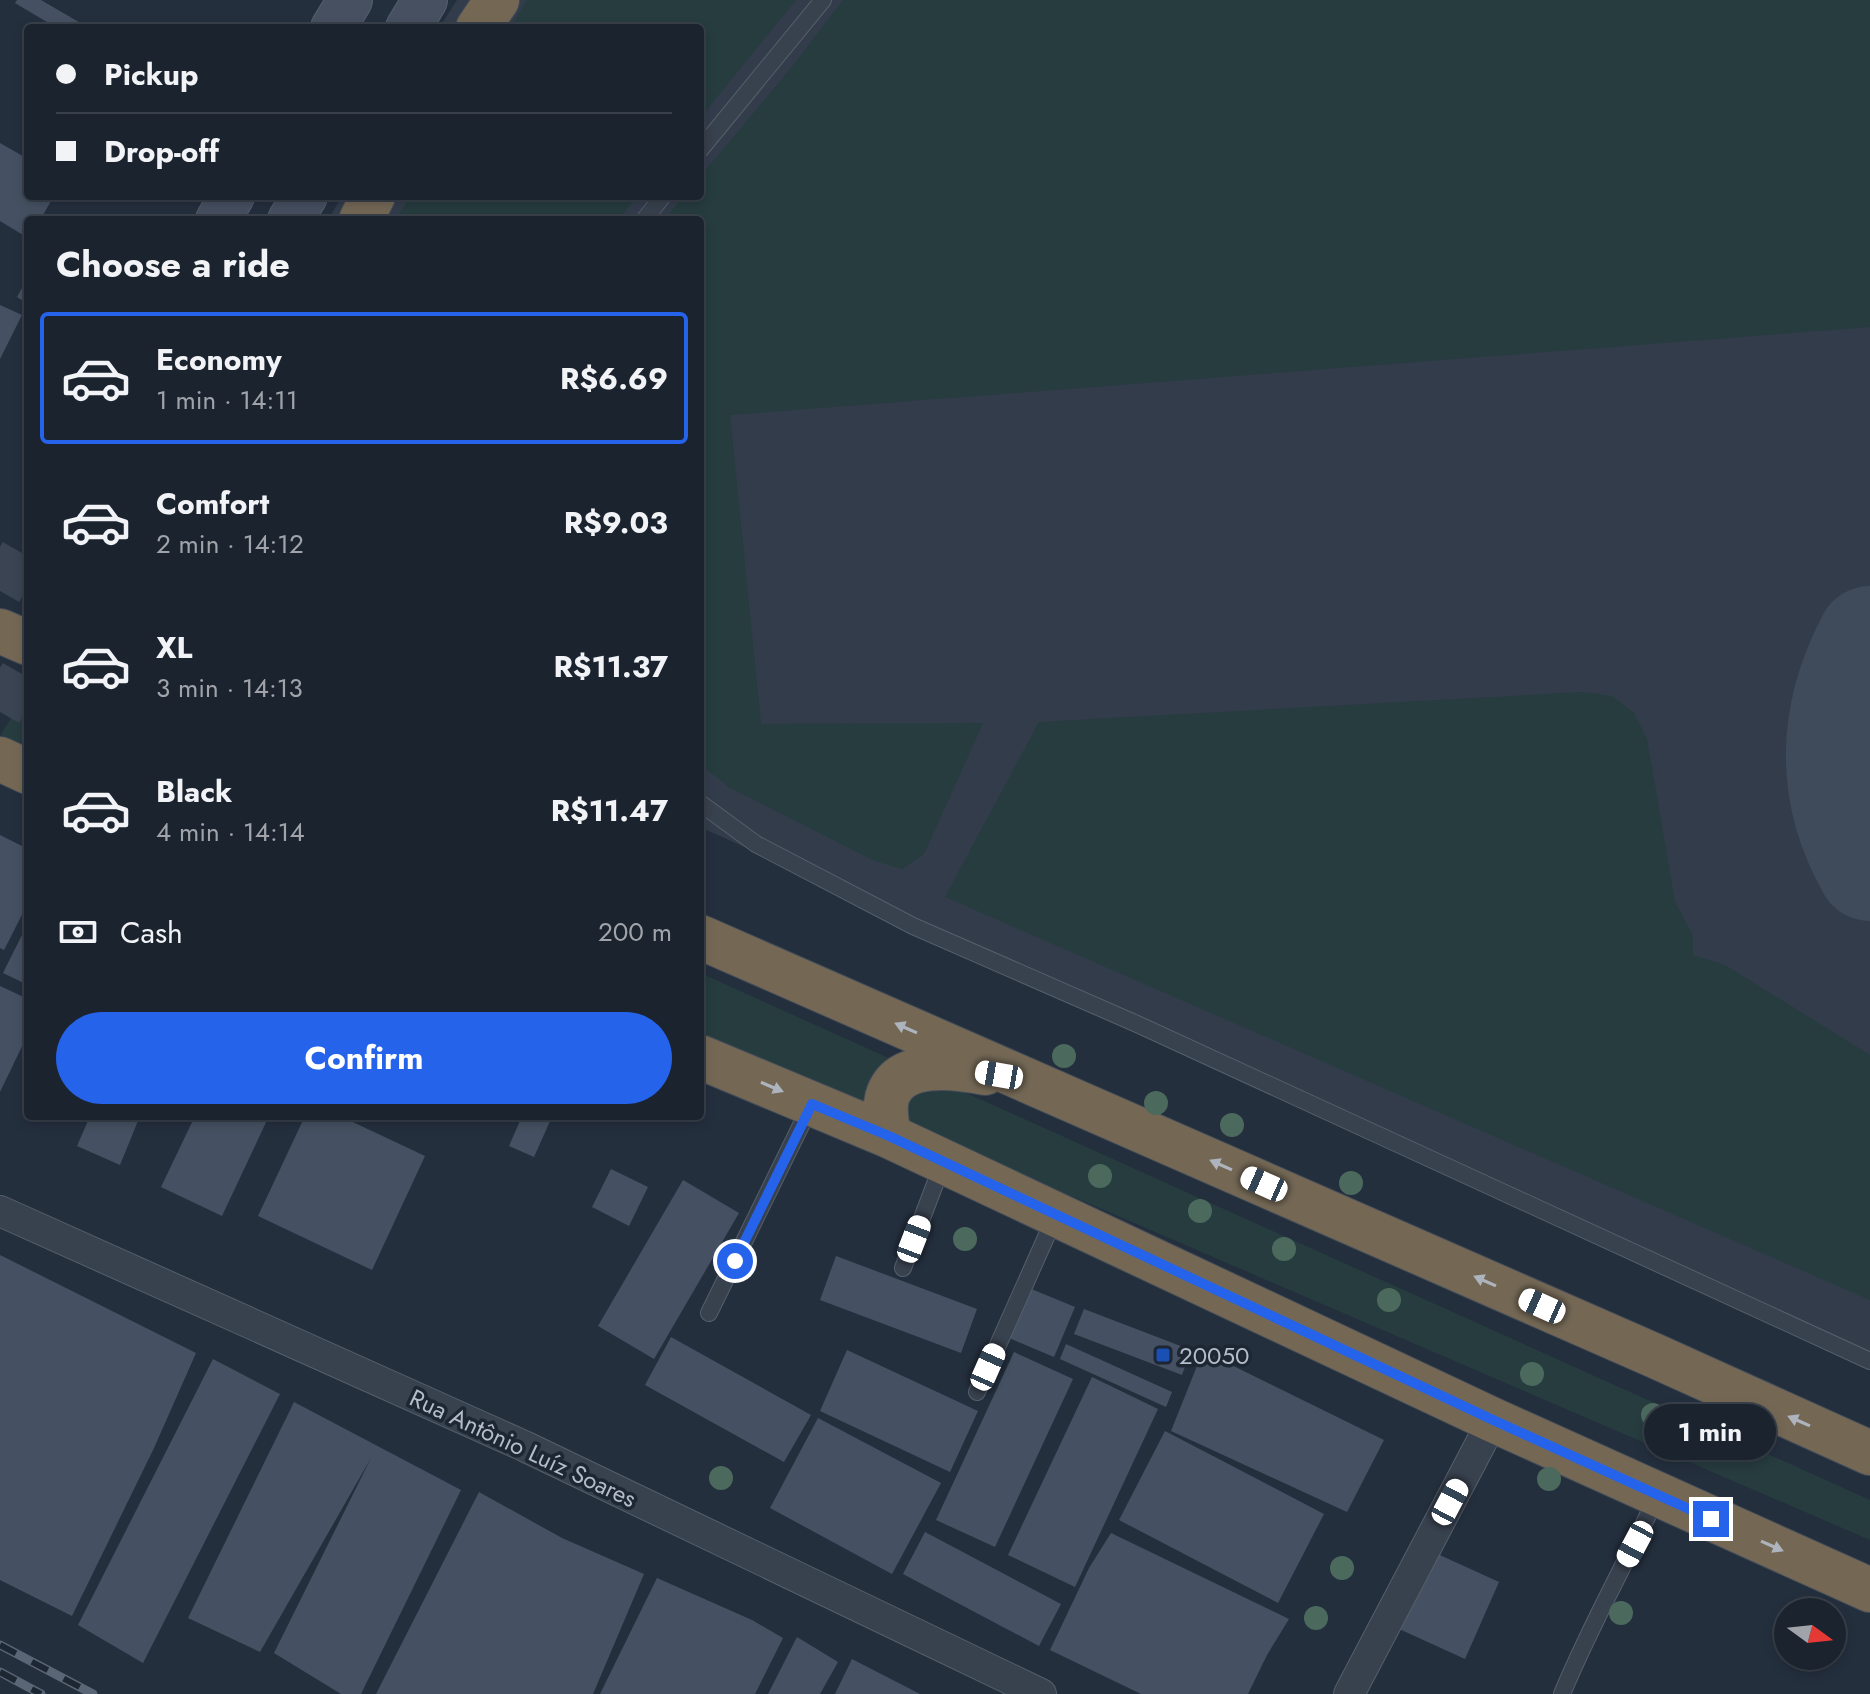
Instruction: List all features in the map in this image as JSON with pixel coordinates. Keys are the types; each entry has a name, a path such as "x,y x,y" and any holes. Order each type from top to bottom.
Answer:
{"highway":[{"path":"481,24 497,0"},
{"path":"0,631 24,641"},
{"path":"0,759 24,770"},
{"path":"704,939 1870,1453"},
{"path":"704,1059 889,1136 1493,1420 1870,1590"},
{"path":"889,1136 887,1098 894,1083 910,1073 934,1068 972,1070 1026,1080"}],"main road":[{"path":"335,24 350,0"},
{"path":"410,24 425,0"}],"street":[{"name":"Rua Antônio Luíz Soares","path":"0,1211 524,1446 1041,1694"},
{"path":"1349,1694 1493,1420"}],"lane":[{"path":"704,145 823,0"},
{"path":"647,216 660,200"},
{"path":"704,806 756,844 913,926 1137,1024 1870,1361"},
{"path":"709,1313 812,1104"},
{"path":"903,1268 943,1161"},
{"path":"977,1392 1056,1215"},
{"path":"1562,1694 1585,1637 1658,1495"}],"shaded area":[{"path":"457,0 1870,0 1870,1352 704,829 704,216 330,216 340,200 704,200 704,24 442,24"}],"green space":[{"path":"527,0 796,0 704,113 704,24 512,24"},
{"path":"843,0 1870,0 1870,327 730,415 761,724 983,723 924,854 902,869 873,860 730,788 704,767 704,216 667,216 681,200 704,200 704,172"},
{"path":"408,200 634,200 621,216 398,216"},
{"path":"1583,692 1612,696 1634,713 1647,739 1675,902 1693,936 1693,955 1725,965 1870,1055 1870,1300 945,897 1039,722"},
{"path":"24,699 24,745 0,735"},
{"path":"704,975 1870,1500 1870,1540 704,1038"}],"building":[{"path":"17,0 41,0 82,24 50,24 15,3"},
{"path":"0,143 24,157 24,200 52,200 42,216 24,216 24,236 0,221"},
{"path":"24,284 24,301 17,297"},
{"path":"0,305 22,315 0,359"},
{"path":"0,835 24,847 24,911 4,950 0,948"},
{"path":"24,931 24,983 3,973"},
{"path":"0,986 24,997 24,1042 0,1092"},
{"path":"88,1120 138,1120 120,1165 77,1146"},
{"path":"193,1120 267,1120 222,1216 161,1187"},
{"path":"303,1120 348,1120 425,1156 372,1270 258,1216"},
{"path":"520,1120 551,1120 534,1157 509,1146"},
{"path":"611,1169 648,1187 629,1226 592,1207"},
{"path":"683,1180 739,1213 654,1359 598,1326"},
{"path":"0,1255 196,1353 154,1448 72,1616 0,1580"},
{"path":"836,1256 977,1309 961,1353 820,1300"},
{"path":"1029,1288 1075,1307 1054,1357 1009,1338"},
{"path":"1084,1309 1191,1350 1182,1375 1074,1334"},
{"path":"671,1337 811,1415 784,1462 645,1385"},
{"path":"1066,1344 1172,1392 1166,1407 1060,1359"},
{"path":"847,1350 978,1411 950,1472 820,1411"},
{"path":"1203,1351 1384,1440 1347,1512 1171,1431"},
{"path":"1014,1352 1073,1379 995,1547 936,1520"},
{"path":"213,1359 280,1394 143,1663 78,1625"},
{"path":"1092,1377 1158,1409 1075,1587 1008,1555"},
{"path":"294,1402 461,1490 361,1694 341,1694 274,1653 371,1458 260,1652 188,1618"},
{"path":"818,1418 941,1483 892,1574 770,1508"},
{"path":"1165,1431 1324,1514 1278,1603 1119,1520"},
{"path":"479,1492 562,1538 644,1574 593,1694 376,1694"},
{"path":"925,1532 1061,1604 1039,1646 903,1574"},
{"path":"1111,1533 1289,1619 1248,1694 1141,1694 1050,1650 1089,1568"},
{"path":"1431,1551 1499,1582 1465,1659 1397,1628"},
{"path":"657,1578 752,1620 783,1638 755,1694 600,1694"},
{"path":"797,1637 838,1662 820,1694 768,1694"},
{"path":"852,1659 920,1694 835,1694"}],"taxiway":[{"path":"1870,639 1847,696 1839,754 1846,811 1870,868"}],"tunnel":[{"path":"0,591 24,549"},
{"path":"0,712 24,670"}],"railway":[{"path":"0,1645 93,1694"},
{"path":"0,1672 41,1694"}],"place":[{"name":"20050","path":"1163,1355"}],"route":[{"path":"735,1261 812,1104 889,1136 1711,1519"}]}
